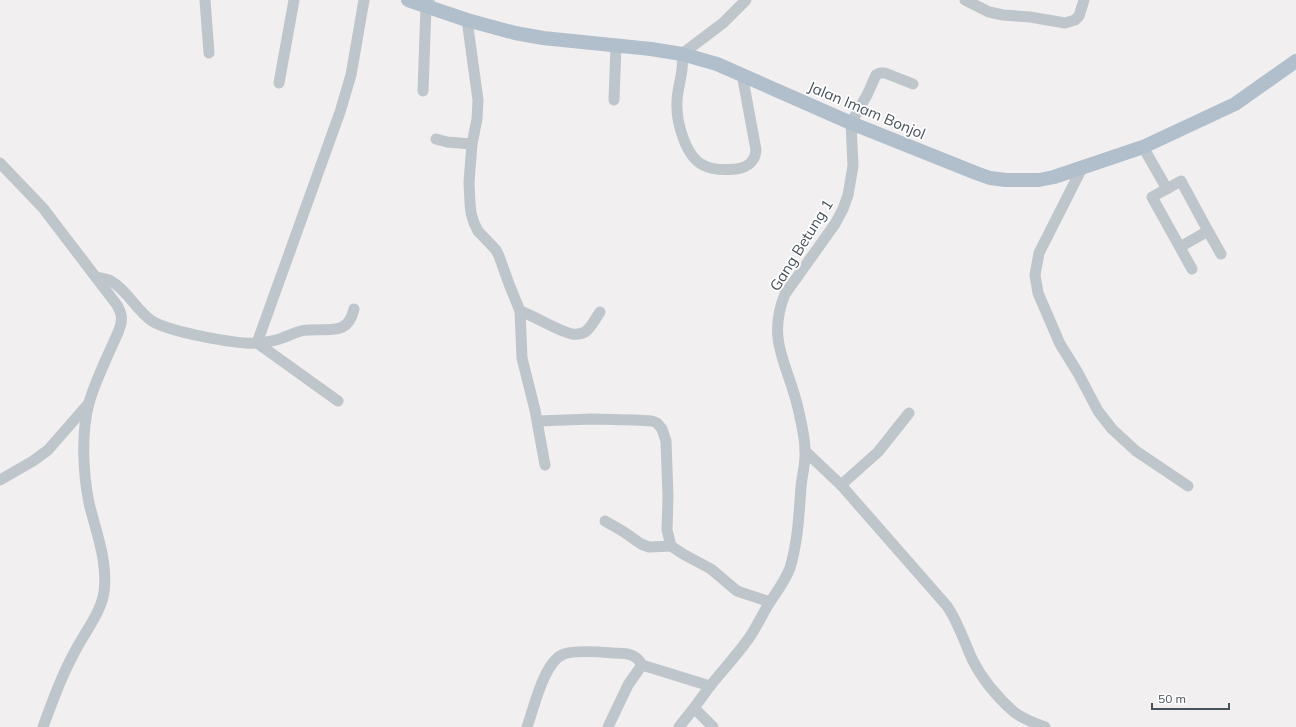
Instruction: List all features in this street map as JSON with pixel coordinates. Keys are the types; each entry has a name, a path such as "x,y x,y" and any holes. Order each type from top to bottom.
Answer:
{"main road":[{"name":"Jalan Imam Bonjol","path":"408,0 427,3 468,20 515,33 536,37 682,54 717,64 851,123 990,178 1020,181 1039,180 1054,177 1143,147 1235,104 1296,61"}],"street":[{"path":"205,0 209,53"},
{"path":"279,83 294,0"},
{"path":"257,343 340,112 351,75 364,0"},
{"path":"742,74 756,156 752,163 735,169 715,169 702,165 693,156 682,134 678,120 677,100 682,70 682,54 723,23 737,5 746,0"},
{"path":"965,0 988,12 1003,15 1030,16 1065,23 1075,20 1084,0"},
{"path":"423,90 427,3"},
{"path":"468,20 478,100 469,182 470,203 474,223 499,256 520,311 522,358 538,421 545,465"},
{"path":"614,100 616,46"},
{"path":"851,123 878,74 885,73 913,84"},
{"name":"Gang Betung 1","path":"679,727 748,639 770,602 781,587 789,569 795,547 805,451 792,387 779,349 777,329 778,318 785,294 835,224 846,202 853,166 851,123"},
{"path":"436,139 447,142 472,144"},
{"path":"1143,147 1167,189"},
{"path":"0,163 43,208 117,304 121,311 122,318 120,330 89,403 86,423 84,454 86,478 89,502 103,560 105,579 104,593 100,607 72,656 55,693 43,727"},
{"path":"1082,168 1039,253 1035,275 1038,293 1060,344 1078,373 1098,411 1112,429 1136,451 1188,486"},
{"path":"1192,269 1152,197 1181,181 1221,254"},
{"path":"1180,247 1208,231"},
{"path":"96,277 110,280 125,291 138,308 152,321 166,327 232,342 257,343 283,338 302,330 330,330 344,327 352,319 354,309"},
{"path":"520,311 563,331 579,335 591,327 600,312"},
{"path":"257,343 338,401"},
{"path":"0,480 33,461 48,450 89,403"},
{"path":"841,485 878,452 909,414"},
{"path":"538,421 592,419 652,421 657,423 662,429 666,441 668,530 671,546"},
{"path":"805,451 841,485 947,606 956,620 972,658 988,686 1015,712 1045,727"},
{"path":"605,521 641,544 649,547 671,546 710,569 737,591 770,602"},
{"path":"527,727 550,667 556,658 572,652 611,652 629,654 636,657 642,665 710,686"},
{"path":"608,727 628,685 642,665"},
{"path":"694,708 713,727"}]}
